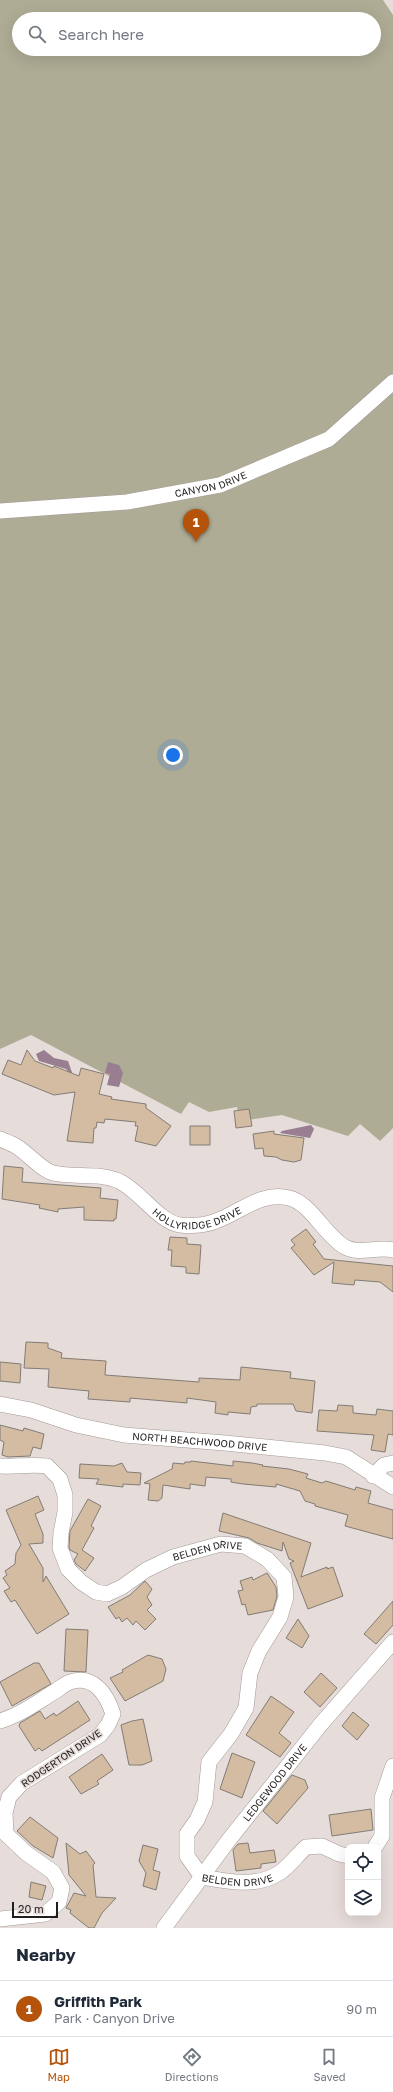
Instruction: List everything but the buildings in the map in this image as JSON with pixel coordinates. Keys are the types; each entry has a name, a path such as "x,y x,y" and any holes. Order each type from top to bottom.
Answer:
{"street":[{"name":"CANYON DRIVE","path":"0,511 127,502 220,485 329,439 393,382"},
{"name":"HOLLYRIDGE DRIVE","path":"0,1139 14,1145 52,1173 95,1176 119,1181 142,1197 166,1219 179,1225 216,1221 257,1200 273,1196 291,1198 305,1205 332,1238 347,1248 393,1250"},
{"name":"NORTH BEACHWOOD DRIVE","path":"0,1404 31,1410 76,1425 124,1435 325,1453 346,1457 393,1488"},
{"path":"374,1476 384,1465 393,1463"},
{"name":"BELDEN DRIVE","path":"0,1466 15,1467 31,1464 47,1466 60,1479 65,1495 65,1512 60,1548 68,1569 81,1582 96,1592 107,1594 122,1587 146,1570 173,1557 221,1544 245,1546 267,1559 284,1577 286,1597 280,1617 259,1651 250,1673 246,1708 232,1734 209,1762 205,1802 197,1820 187,1834 187,1856 202,1877 234,1882 258,1881 278,1874 306,1847 322,1846 345,1855"},
{"name":"LEDGEWOOD DRIVE","path":"164,1928 321,1724 393,1642"},
{"name":"RODGERTON DRIVE","path":"0,1721 13,1717 69,1682 82,1681 100,1688 108,1698 113,1714 108,1725 100,1735 22,1783 9,1797 4,1813 6,1834 26,1853 53,1872 62,1888 59,1902 45,1914 0,1919"},
{"path":"377,1844 382,1836 382,1798 393,1766"}],"shaded area":[{"path":"0,0 383,0 393,15 393,1128 380,1141 360,1124 348,1136 282,1115 240,1121 237,1107 209,1112 189,1102 181,1114 31,1035 0,1049"},
{"path":"44,1050 54,1058 68,1061 74,1078 66,1069 39,1061 36,1054"},
{"path":"108,1062 119,1065 123,1073 119,1087 107,1085 110,1074 105,1073"},
{"path":"311,1125 314,1129 310,1138 280,1133 282,1131"}],"place":[{"name":"Griffith Park","path":"196,542"}]}
